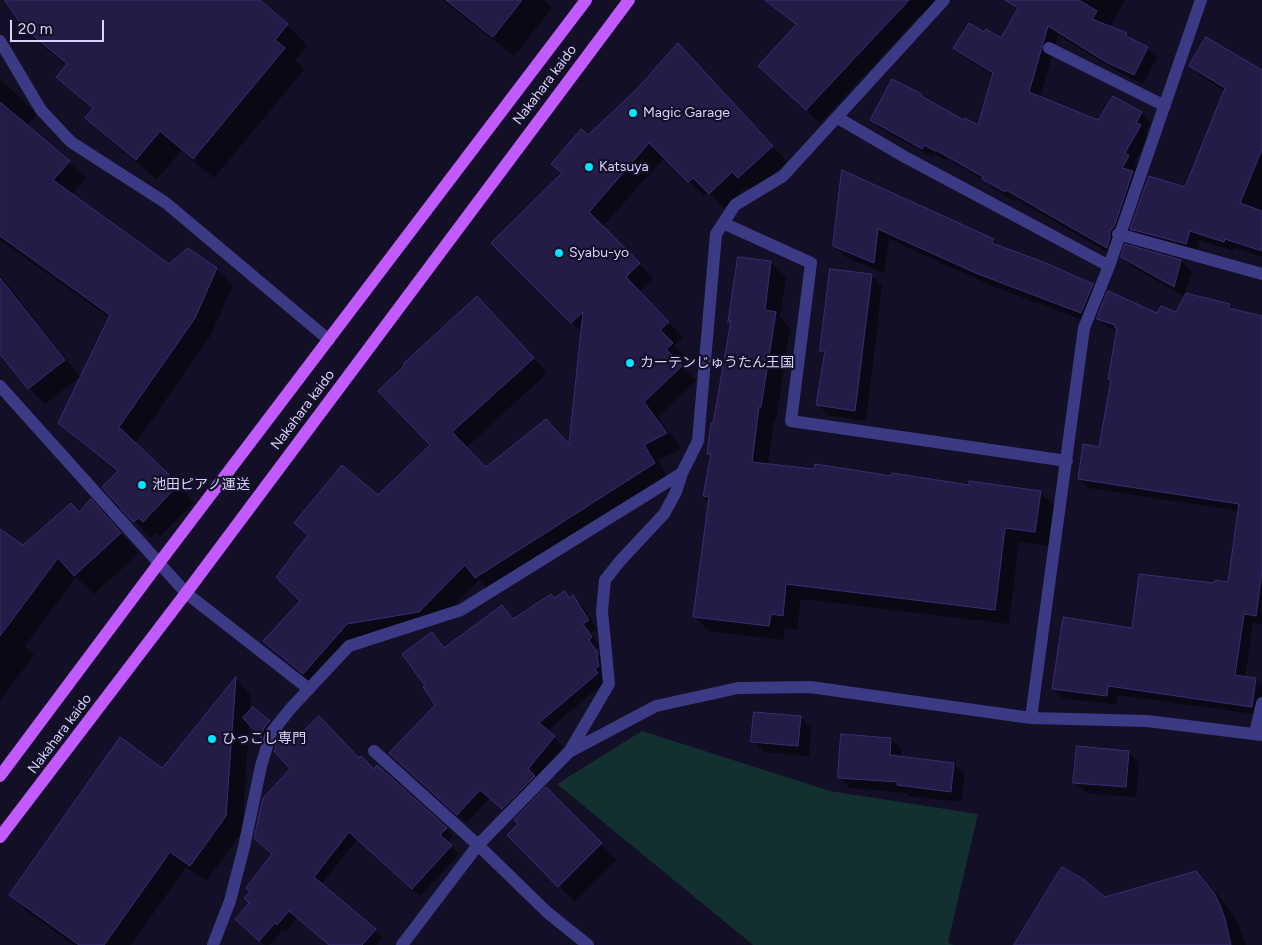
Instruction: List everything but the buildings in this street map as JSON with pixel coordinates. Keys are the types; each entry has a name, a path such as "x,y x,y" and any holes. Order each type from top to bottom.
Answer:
{"main road":[{"name":"Nakahara kaido","path":"0,776 586,0"},
{"name":"Nakahara kaido","path":"0,837 186,593 629,0"}],"street":[{"path":"402,945 478,845 569,752 610,684 602,611 605,580 620,560 664,514 676,492 682,473 698,441 716,234 735,205 783,176 944,0"},
{"path":"1032,718 1084,328 1109,266 1118,234 1165,106 1201,0"},
{"path":"0,41 41,110 70,142 166,203 330,340"},
{"path":"1049,48 1165,106"},
{"path":"838,118 905,157 1109,266"},
{"path":"723,223 811,263 791,421 1067,461"},
{"path":"1118,234 1262,274"},
{"path":"0,386 186,593 309,689"},
{"path":"213,945 230,901 244,847 261,766 271,733 291,708 349,646 461,610 682,473"},
{"path":"569,752 656,706 738,688 810,687 1032,718 1147,720 1258,734 1262,703"},
{"path":"374,751 478,845 548,913 588,945"}],"green space":[{"path":"642,731 830,791 978,814 948,942 953,945 753,945 557,784"}],"place":[{"name":"Magic Garage","path":"633,113"},
{"name":"Katsuya","path":"589,167"},
{"name":"Syabu-yo","path":"559,253"},
{"name":"カーテンじゅうたん王国","path":"630,363"},
{"name":"池田ピアノ運送","path":"142,485"},
{"name":"ひっこし専門","path":"212,739"}]}
